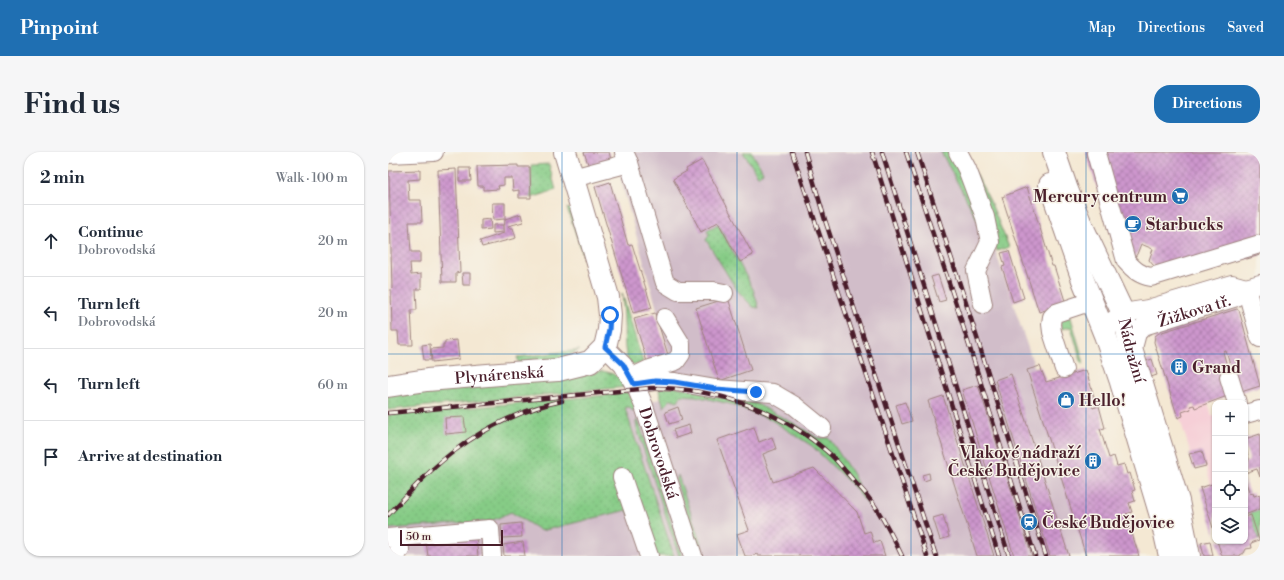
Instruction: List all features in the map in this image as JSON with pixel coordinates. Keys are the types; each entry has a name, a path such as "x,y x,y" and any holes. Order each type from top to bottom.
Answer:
{"main road":[{"path":"565,152 608,297 610,315 609,330 605,347"},
{"name":"Nádražní","path":"1039,152 1083,280 1105,334 1121,382 1144,455 1161,516 1170,556"},
{"name":"Nádražní","path":"1054,152 1080,222 1122,313 1132,352 1178,501 1190,556"},
{"name":"Plynárenská","path":"388,386 427,380 558,370 590,362 605,347"}],"street":[{"path":"388,154 434,152"},
{"path":"958,152 967,169 985,217 990,242 976,271 983,304"},
{"path":"1098,152 1096,153 1126,261 1133,270 1151,277 1260,244"},
{"path":"573,178 627,157 665,283 678,291 724,292"},
{"name":"Žižkova tř.","path":"1122,313 1148,309 1232,284 1253,286"},
{"path":"1253,286 1260,338"},
{"name":"Žižkova tř.","path":"1132,352 1137,333 1144,326 1191,310 1234,298 1253,286"},
{"path":"1064,370 1050,324 1052,317 1056,313 1091,300"},
{"path":"1105,334 1111,322 1122,313"},
{"path":"633,381 650,369 676,361 681,354 681,344 665,318"},
{"name":"Dobrovodská","path":"605,347 623,364 633,381 644,406 693,556"},
{"path":"1229,377 1236,400"},
{"path":"633,381 675,382 716,389 773,393 795,406 822,428"},
{"path":"1248,413 1260,410"},
{"path":"622,477 649,556"},
{"path":"393,556 400,550 393,537 490,529 495,526 492,556"}],"shaded area":[{"path":"613,152 962,152 1098,556 388,556 388,418 656,400 681,395"},
{"path":"1208,403 1212,416 1211,485 1202,451 1191,454 1178,413"}],"green space":[{"path":"743,152 752,152 763,172 758,176"},
{"path":"941,152 956,152 984,232"},
{"path":"549,164 556,190 531,198 531,165"},
{"path":"974,170 990,201 1009,247 997,251"},
{"path":"567,208 573,211 594,287"},
{"path":"718,224 753,289 759,308 753,307 737,290 706,240 709,235 707,230"},
{"path":"622,293 643,362 636,365 631,364 626,352"},
{"path":"1070,314 1084,363 1082,364 1071,327 1061,329 1060,321"},
{"path":"580,350 564,357 543,362 519,363 517,357"},
{"path":"602,371 616,376 627,387 388,410 388,394 586,375"},
{"path":"661,385 730,394 755,403 795,424 817,438 829,438 852,473 868,505 854,487 812,446 770,419 730,404 695,396 681,395 678,401 671,399 664,407 659,391"},
{"path":"628,392 637,409 632,411 630,407 625,408 674,556 652,556 627,510 541,531 511,512 491,521 388,529 388,415"},
{"path":"638,419 682,556 679,556 637,429 636,422"},
{"path":"678,475 705,556 700,556 676,481"},
{"path":"1260,509 1260,540 1259,540 1250,513"}],"building":[{"path":"584,152 609,152 611,160 589,167"},
{"name":"Mercury centrum","path":"1086,152 1260,152 1260,255 1247,259 1157,268 1149,260 1153,249 1141,244 1135,257 1128,258 1113,240"},
{"path":"702,160 753,255 740,262 718,222 701,232 673,179 687,171 686,169"},
{"path":"518,165 518,167 530,167 531,198 519,198 519,190 513,191 512,178 504,178 504,185 498,186 499,189 483,190 483,186 478,186 477,166"},
{"path":"459,168 470,168 471,181 459,181"},
{"path":"456,169 460,272 456,273 456,282 442,282 438,170"},
{"path":"420,170 420,179 408,180 409,200 421,200 422,222 409,222 411,252 420,252 420,263 410,263 411,275 421,274 421,289 416,289 417,310 411,310 413,345 399,345 398,331 392,331 389,171"},
{"path":"610,182 628,245 632,244 652,308 633,313 595,187"},
{"path":"1027,187 1052,266 1054,266 1066,304 1039,312 1002,197"},
{"path":"492,203 505,203 505,219 493,220"},
{"path":"521,214 523,222 508,226 509,228 513,228 516,238 482,247 480,241 504,233 505,219"},
{"path":"490,219 491,229 481,230 481,220"},
{"path":"493,225 503,225 503,232 493,233"},
{"path":"1009,251 1024,298 1013,302 1002,267 1005,266 1001,253"},
{"path":"462,273 470,273 470,285 463,285"},
{"path":"938,275 946,300 939,302 931,277"},
{"path":"728,298 751,370 719,381 696,308"},
{"path":"1237,309 1239,310 1260,386 1238,393 1226,351 1223,352 1229,373 1230,395 1217,400 1212,400 1212,402 1195,408 1194,405 1190,406 1191,409 1182,412 1183,416 1178,418 1154,342 1155,336 1159,333"},
{"path":"655,313 668,355 647,362 634,319"},
{"path":"457,340 459,359 432,362 431,349 443,348 445,341"},
{"path":"430,344 431,360 424,360 422,345"},
{"path":"1152,359 1157,375 1151,377 1146,361"},
{"name":"Vlakové nádraží České Budějovice","path":"1040,366 1046,382 1086,370 1095,400 1091,402 1093,408 1099,406 1105,428 1100,429 1109,458 1114,456 1117,466 1124,464 1127,474 1130,473 1135,490 1132,491 1135,501 1129,503 1132,512 1126,514 1139,556 1086,556 1027,370"},
{"path":"1011,374 1069,556 1050,556 995,380"},
{"path":"978,385 1032,556 1014,556 962,390"},
{"path":"943,396 994,556 977,556 928,401"},
{"path":"905,402 912,421 902,424 896,405"},
{"path":"678,407 682,420 669,424 665,412"},
{"path":"464,417 466,432 446,434 445,418"},
{"path":"689,425 691,433 676,438 673,430"},
{"path":"754,427 759,442 772,437 776,449 763,454 773,482 814,468 857,512 864,533 870,531 874,543 880,541 885,556 758,556 757,554 745,556 737,534 749,530 717,440"},
{"path":"1260,434 1260,477 1257,469 1248,472 1248,438"},
{"path":"1202,451 1206,466 1194,469 1189,454"},
{"path":"929,473 930,479 924,481 922,475"},
{"path":"1212,484 1212,525 1200,488"},
{"path":"1248,488 1250,494 1253,493 1254,496 1260,494 1260,509 1248,514"},
{"path":"943,515 949,537 940,540 933,518"},
{"path":"1251,515 1259,540 1251,543 1252,548 1246,549 1240,556 1222,556 1218,544 1248,544 1248,516"},
{"path":"521,523 522,537 502,538 501,525"},
{"path":"476,537 478,556 428,556 426,542"},
{"path":"1210,541 1213,556 1204,556 1201,543"},
{"path":"523,542 525,556 504,556 503,545"}],"railway":[{"path":"792,152 927,556"},
{"path":"805,152 825,220 936,556"},
{"path":"872,152 999,556"},
{"path":"882,152 1009,556"},
{"path":"906,152 957,307 1035,556"},
{"path":"917,152 1046,556"},
{"path":"388,413 651,388 700,392 724,397 770,414 812,439 831,455 875,506 902,556"},
{"path":"388,515 447,456 468,441 493,426 521,413 562,401"}],"place":[{"name":"Mercury centrum","path":"1180,196"},
{"name":"Starbucks","path":"1133,224"},
{"name":"Grand","path":"1179,367"},
{"name":"Hello!","path":"1066,400"},
{"name":"Vlakové nádraží České Budějovice","path":"1093,461"},
{"name":"České Budějovice","path":"1029,522"}],"route":[{"path":"610,315 609,330 605,347 623,364 634,384 655,381 675,382 694,384 716,389 756,392"}]}
